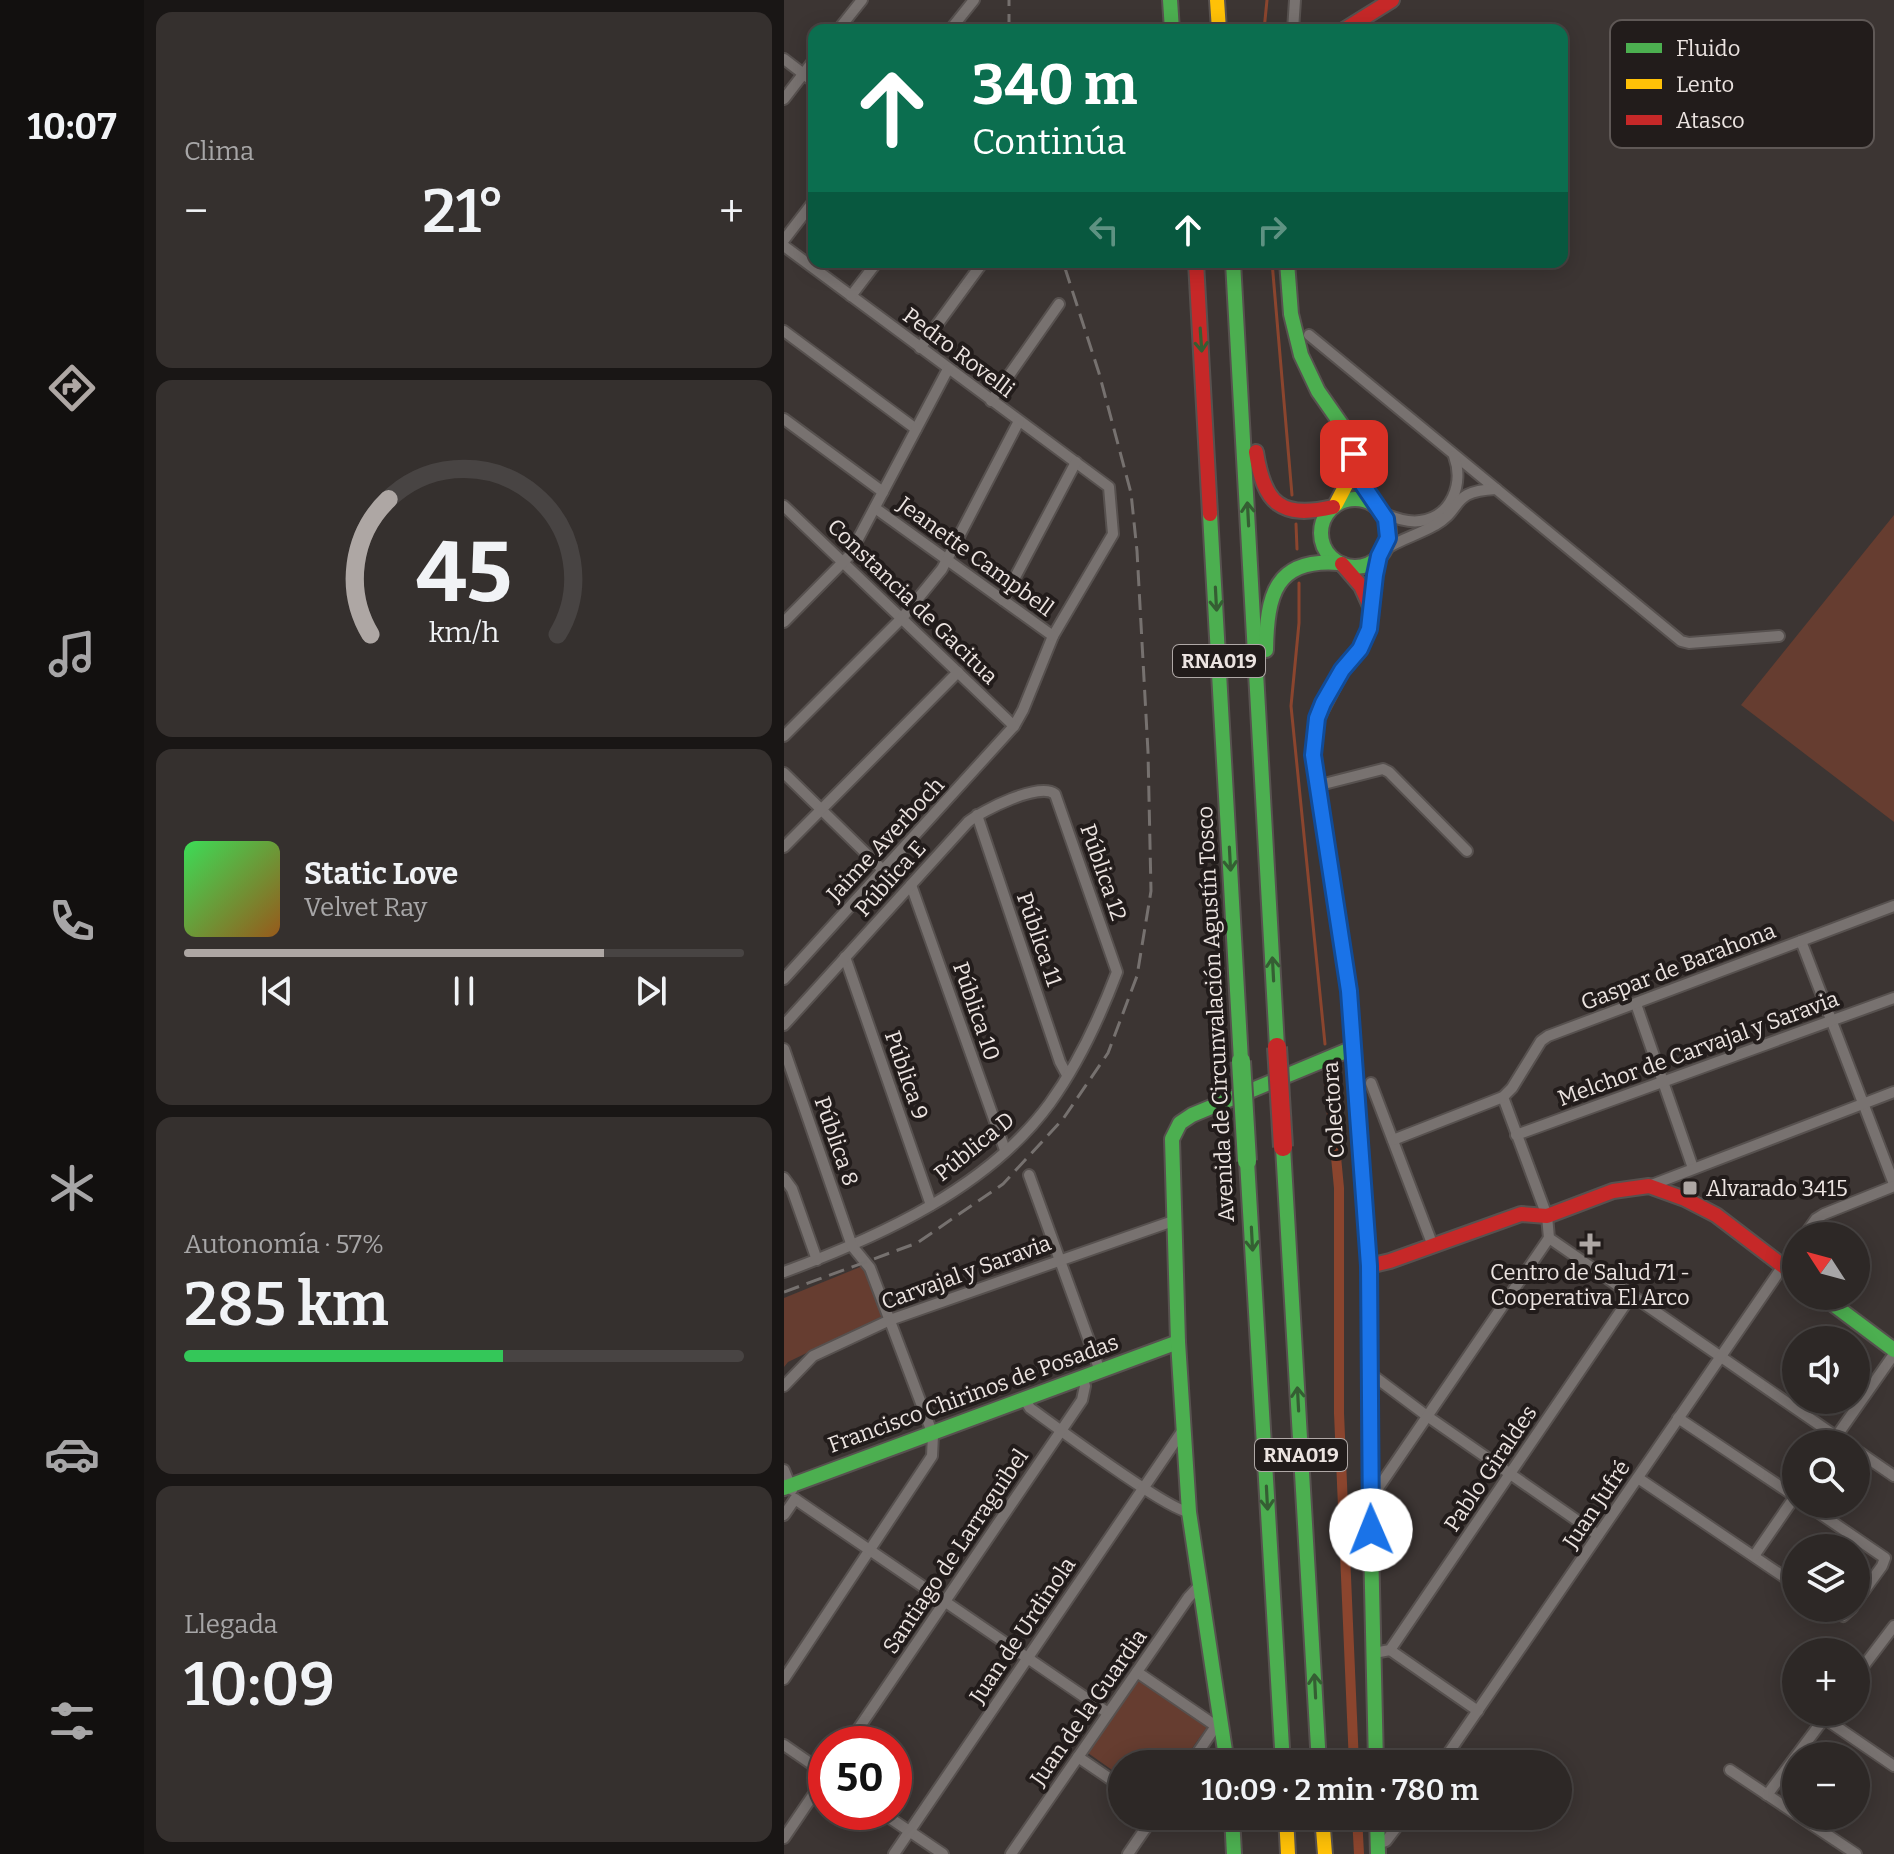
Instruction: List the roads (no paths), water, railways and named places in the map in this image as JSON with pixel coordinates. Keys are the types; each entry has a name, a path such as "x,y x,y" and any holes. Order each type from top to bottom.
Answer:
{"main road":[{"path":"1170,0 1172,24"},
{"path":"1180,0 1182,24"},
{"path":"1217,0 1219,24"},
{"path":"1221,24 1223,0"},
{"path":"1353,24 1383,3"},
{"name":"Avenida de Circunvalación Agustín Tosco","path":"1196,268 1282,1750"},
{"name":"RNA019","path":"1233,268 1318,1750"},
{"path":"1243,268 1254,436 1262,487 1270,498 1287,510 1312,512 1355,499 1380,510"},
{"path":"1287,268 1291,314 1301,355 1318,391 1348,434 1363,485 1380,510 1389,531 1373,584 1366,639 1330,689 1317,718 1313,755 1349,991 1353,1048"},
{"path":"1354,454 1348,481 1335,506 1323,520 1321,535 1326,551 1361,586 1372,610"},
{"path":"1263,801 1270,738 1267,630 1273,595 1281,581 1300,565 1315,562 1360,566 1382,553"},
{"name":"Colectora","path":"1224,1750 1189,1512 1178,1342 1172,1139 1180,1123 1192,1115 1353,1048 1369,1266 1370,1500 1382,1651 1377,1750"},
{"path":"1369,1266 1521,1214 1547,1216 1613,1191 1649,1186 1716,1215 1782,1266"},
{"path":"1840,1310 1894,1352"},
{"name":"Francisco Chirinos de Posadas","path":"788,1486 1178,1342"},
{"path":"1233,1830 1234,1854"},
{"path":"1287,1830 1288,1854"},
{"path":"1323,1830 1325,1854"}],"street":[{"path":"843,24 862,0"},
{"path":"955,24 974,0"},
{"path":"1293,24 1295,0"},
{"path":"784,59 808,78"},
{"path":"784,99 808,68"},
{"path":"784,243 808,209"},
{"name":"Pedro Rovelli","path":"784,243 808,262"},
{"name":"Pedro Rovelli","path":"816,268 1111,490"},
{"path":"851,296 872,268"},
{"path":"920,348 979,268"},
{"path":"991,401 1059,304"},
{"path":"784,331 916,429"},
{"path":"1309,335 1681,641 1689,643 1779,636"},
{"path":"784,622 843,562 948,369"},
{"name":"Jeanette Campbell","path":"784,419 883,492"},
{"path":"784,736 902,618 947,559 1019,421"},
{"path":"1380,510 1404,520 1421,521 1442,510 1453,497 1458,482 1453,454"},
{"path":"1003,600 1076,462"},
{"path":"1382,553 1406,537 1435,525 1470,492 1496,489"},
{"name":"Jaime Averboch","path":"784,979 1014,726 1053,636 1113,534 1111,490"},
{"name":"Jeanette Campbell","path":"875,508 1053,636"},
{"name":"Constancia de Gacitua","path":"785,509 1014,726"},
{"path":"784,847 958,672"},
{"path":"1316,786 1383,769 1467,851"},
{"path":"784,773 883,870"},
{"name":"Pública E","path":"784,1025 956,833 977,815 1047,789"},
{"name":"Pública 12","path":"1047,789 1057,797 1117,972"},
{"name":"Pública 11","path":"977,815 1067,1075"},
{"name":"Pública 10","path":"911,885 1005,1150"},
{"name":"Gaspar de Barahona","path":"1503,1097 1518,1080 1541,1041 1548,1036 1894,906"},
{"path":"1801,941 1894,1185 1824,1214 1814,1222"},
{"name":"Pública 9","path":"845,957 931,1205"},
{"name":"Pública D","path":"784,1272 852,1246 931,1205 954,1191 1005,1150 1037,1119 1067,1075 1117,972"},
{"name":"Melchor de Carvajal y Saravia","path":"1516,1135 1894,998"},
{"path":"1636,1004 1693,1168"},
{"name":"Pública 8","path":"784,1049 852,1246 870,1268 933,1435"},
{"path":"1371,1083 1433,1246"},
{"path":"1649,1186 1894,1092"},
{"path":"1370,1500 1549,1238 1547,1216 1503,1097 1393,1140"},
{"path":"1029,1175 1100,1371"},
{"path":"785,1181 817,1260"},
{"name":"Carvajal y Saravia","path":"784,1386 813,1356 890,1320 1176,1220"},
{"path":"1549,1238 1820,1430"},
{"name":"Juan Jufré","path":"1451,1750 1720,1358 1782,1280"},
{"name":"Pablo Giraldes","path":"1382,1651 1510,1475 1631,1296"},
{"path":"1841,1430 1894,1352"},
{"path":"1371,1374 1598,1535"},
{"name":"Santiago de Larraguibel","path":"860,1726 1085,1394 1082,1377"},
{"path":"1025,1400 1030,1408 1176,1509 1189,1512"},
{"path":"1678,1418 1782,1487"},
{"name":"Juan de Urdinola","path":"894,1854 1184,1429"},
{"path":"784,1679 932,1456 933,1435"},
{"path":"1870,1460 1894,1476"},
{"path":"1638,1478 1782,1575"},
{"path":"784,1515 788,1486"},
{"path":"788,1486 870,1551 1108,1713"},
{"path":"1754,1556 1782,1516"},
{"path":"1826,1518 1850,1534"},
{"path":"1870,1548 1885,1558 1870,1583"},
{"name":"Juan de la Guardia","path":"1011,1854 1200,1585"},
{"path":"1870,1658 1894,1626"},
{"path":"1382,1651 1478,1711"},
{"path":"1137,1672 1219,1725 1200,1750"},
{"path":"1767,1795 1815,1726"},
{"path":"1840,1726 1894,1765"},
{"path":"784,1745 808,1762"},
{"path":"1078,1757 1108,1777"},
{"path":"1730,1770 1782,1805"},
{"path":"784,1838 808,1802"},
{"path":"1128,1854 1144,1830"},
{"path":"1377,1849 1394,1830"},
{"path":"1820,1830 1856,1854"},
{"path":"909,1831 943,1854"}],"waterway":[{"path":"1265,24 1267,0"},
{"path":"1273,268 1292,495"},
{"path":"1296,524 1297,549"},
{"path":"1299,583 1299,623 1291,706 1325,1044"},
{"path":"1329,1084 1339,1188 1339,1413 1353,1750"},
{"path":"1358,1830 1359,1854"}],"railway":[{"path":"1009,0 1009,24"},
{"path":"784,1292 917,1243 1003,1184 1063,1119 1108,1053 1137,976 1151,891 1148,752 1137,551 1131,493 1099,373 1065,268"}],"place":[{"name":"Alvarado 3415","path":"1690,1188"},
{"name":"Centro de Salud 71 - Cooperativa El Arco","path":"1590,1244"}]}
